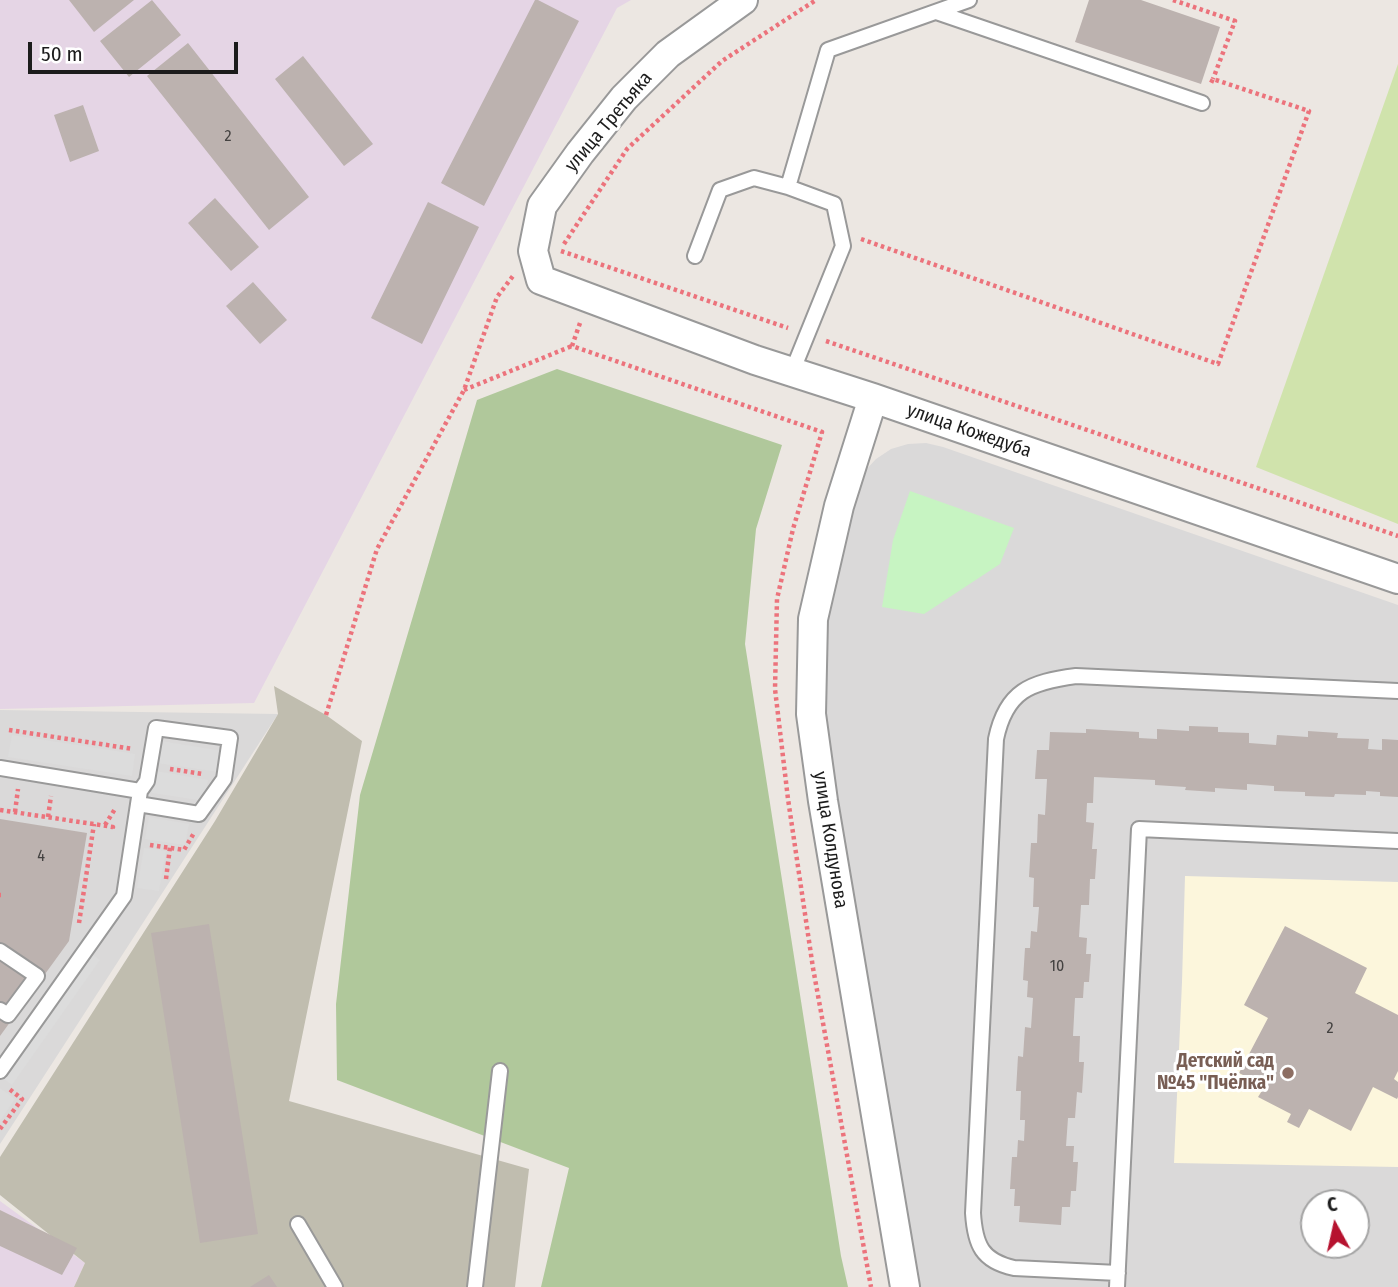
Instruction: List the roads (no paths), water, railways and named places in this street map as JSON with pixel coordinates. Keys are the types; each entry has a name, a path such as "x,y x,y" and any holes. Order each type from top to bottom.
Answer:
{"street":[{"name":"улица Третьяка","path":"541,279 533,251 542,206 580,153 624,98 668,54 743,0"},
{"name":"улица Кожедуба","path":"541,279 755,360 1398,579"},
{"name":"улица Колдунова","path":"873,398 839,506 813,619 811,714 823,801 905,1287"}],"lane":[{"path":"788,187 828,50 969,0"},
{"path":"936,12 1202,103"},
{"path":"695,256 720,190 754,178 834,204 843,246 792,372"},
{"path":"1398,691 1076,676 1035,684 1018,694 1006,709 996,739 973,1199 976,1238 981,1250 990,1259 1014,1268 1118,1280 1139,830 1398,841"},
{"path":"0,768 139,798 199,814 225,777 230,738 156,728 147,781 139,798 124,896 0,1071"},
{"path":"0,951 37,976 8,1015 0,1010"},
{"path":"475,1287 500,1071"},
{"path":"298,1224 335,1287"}],"place":[{"name":"Детский сад №45 \"Пчёлка\"","path":"1288,1073"}]}
